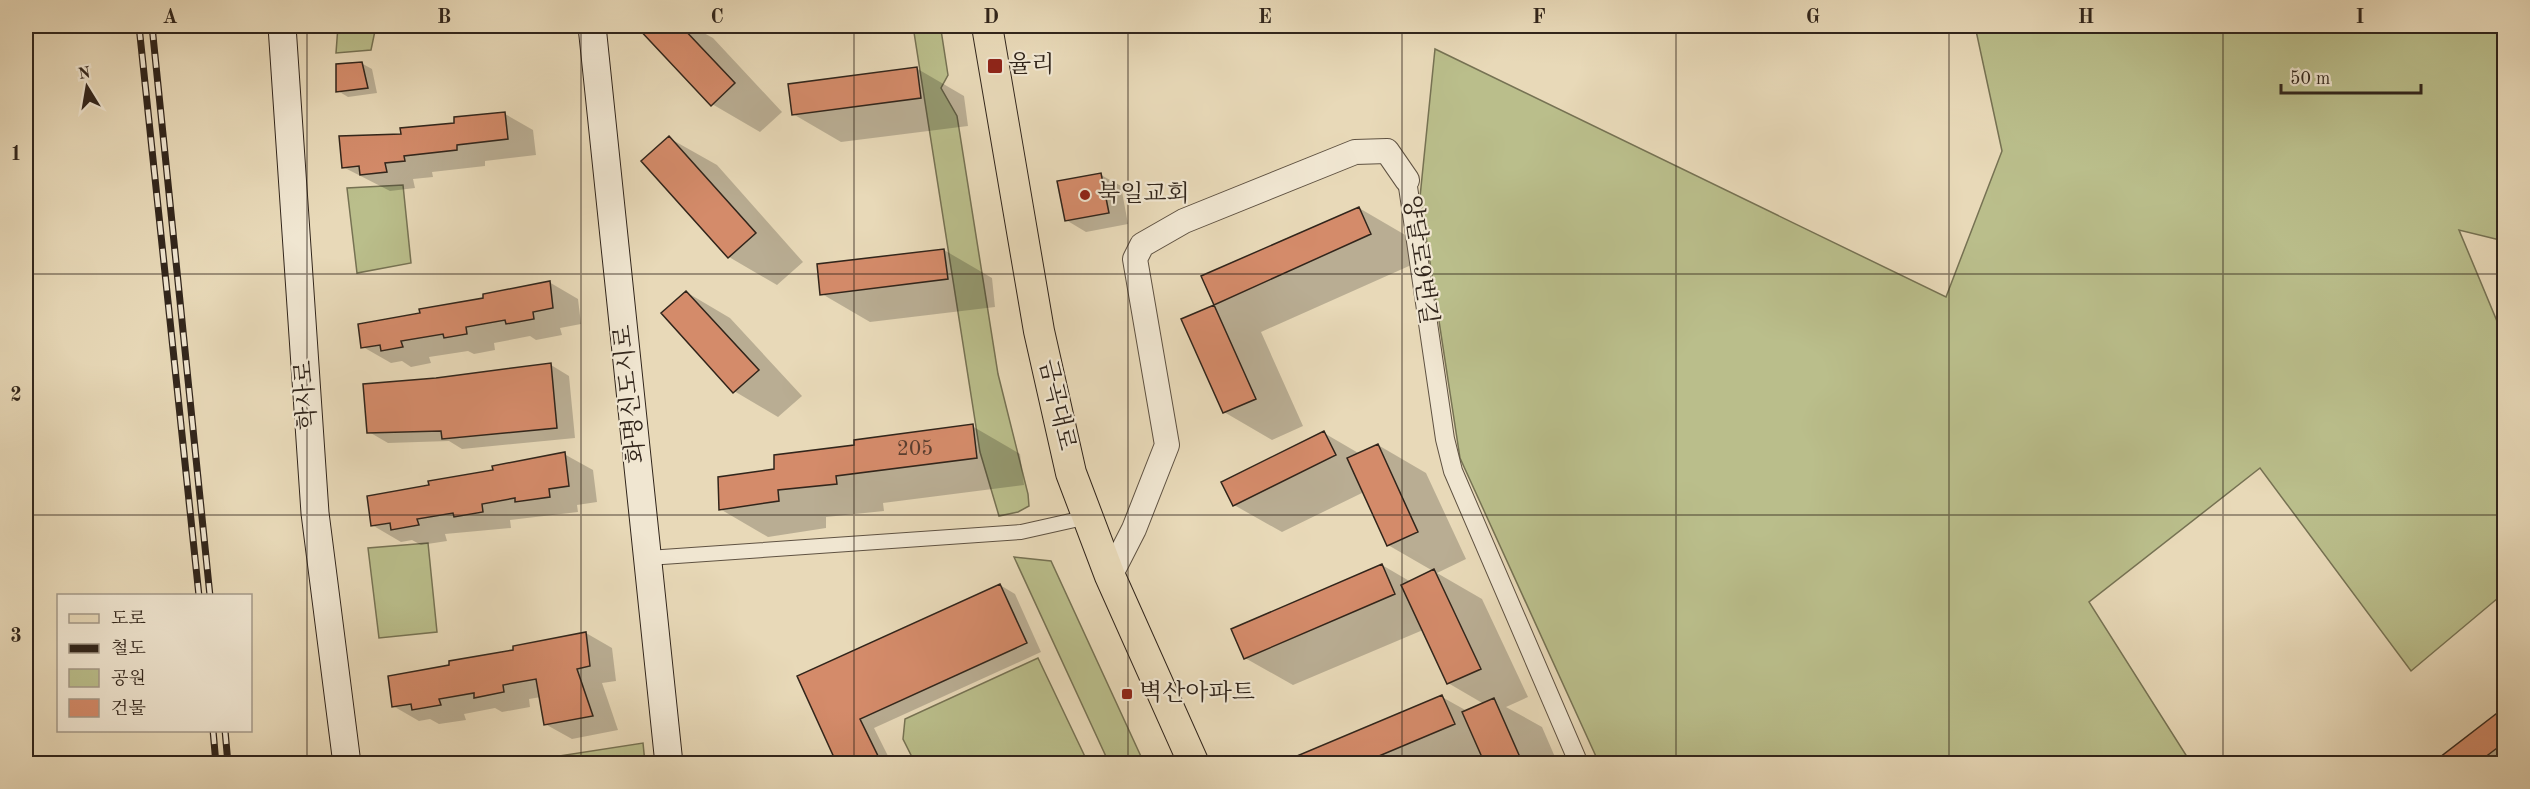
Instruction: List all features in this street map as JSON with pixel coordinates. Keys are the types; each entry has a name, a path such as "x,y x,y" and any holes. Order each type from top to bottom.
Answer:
{"main road":[{"name":"학사로","path":"282,26 315,513 346,764"},
{"name":"화명신도시로","path":"592,26 669,764"},
{"name":"금곡대로","path":"987,26 1039,331 1071,472 1110,576 1194,764"}],"street":[{"name":"양달로9번길","path":"1110,576 1134,529 1167,445 1135,259 1142,245 1184,221 1355,152 1388,151 1407,180 1445,439 1453,471 1579,764"},
{"path":"648,558 1021,532 1134,529"}],"green space":[{"path":"338,26 376,26 371,50 336,53"},
{"path":"913,26 940,26 941,30 948,75 941,88 957,116 998,374 1028,494 1029,506 1018,512 999,516 980,452"},
{"path":"1975,26 2504,26 2504,241 2459,230 2504,338 2504,593 2411,671 2260,468 2089,602 2191,763 1599,763 1460,458 1420,197 1435,49 1946,297 2002,151"},
{"path":"403,185 411,263 357,273 347,188"},
{"path":"428,543 437,632 379,638 368,548"},
{"path":"1014,557 1051,561 1144,763 1109,763"},
{"path":"1038,658 1088,763 915,763 903,739 905,719"},
{"path":"643,743 645,763 514,763"}],"building":[{"path":"636,26 681,26 735,83 711,106"},
{"path":"362,62 368,88 336,92 336,64"},
{"path":"917,67 921,98 792,115 788,84"},
{"path":"505,112 508,139 457,145 457,150 404,156 405,161 385,163 387,172 360,175 359,166 342,168 339,136 401,134 400,128 454,123 454,117"},
{"path":"669,136 756,233 728,258 641,161"},
{"path":"1101,173 1109,213 1065,221 1057,181"},
{"path":"1359,207 1371,234 1214,305 1201,276"},
{"path":"944,249 948,279 820,295 817,264"},
{"path":"550,281 553,308 533,312 534,319 506,324 505,320 466,327 467,334 444,338 443,334 401,341 403,347 381,351 380,345 361,348 358,324 420,313 419,309 483,298 483,294"},
{"path":"686,291 759,370 733,393 661,313"},
{"path":"1214,305 1256,399 1223,413 1181,319"},
{"path":"551,363 557,428 442,439 441,431 367,433 363,384 436,378"},
{"path":"973,424 977,458 836,476 837,484 778,490 779,501 719,510 718,477 774,469 774,455 854,445 854,440"},
{"path":"1324,431 1336,455 1233,506 1221,482"},
{"path":"1378,444 1418,532 1387,546 1347,458"},
{"path":"565,452 569,486 549,489 550,497 515,502 515,498 482,504 483,512 454,517 453,513 417,519 419,525 391,530 390,523 371,526 367,496 429,485 428,481 493,470 492,466"},
{"path":"1382,564 1395,594 1244,659 1231,629"},
{"path":"1434,569 1481,669 1447,684 1401,585"},
{"path":"1000,584 1027,643 860,719 882,764 837,764 797,676"},
{"path":"586,632 590,666 577,669 593,716 544,725 536,679 503,685 504,692 474,698 474,693 439,699 441,705 412,710 411,704 392,707 388,676 449,665 449,661 513,650 513,646"},
{"path":"1442,695 1455,724 1360,764 1278,764"},
{"path":"1494,698 1523,764 1485,764 1462,712"},
{"path":"2505,707 2505,742 2476,764 2431,764"}],"railway":[{"path":"139,26 199,594"},
{"path":"152,26 210,594"},
{"path":"213,732 216,764"},
{"path":"225,732 228,764"}],"place":[{"name":"율리","path":"995,66"},
{"name":"북일교회","path":"1085,195"},
{"name":"벽산아파트","path":"1127,694"}]}
